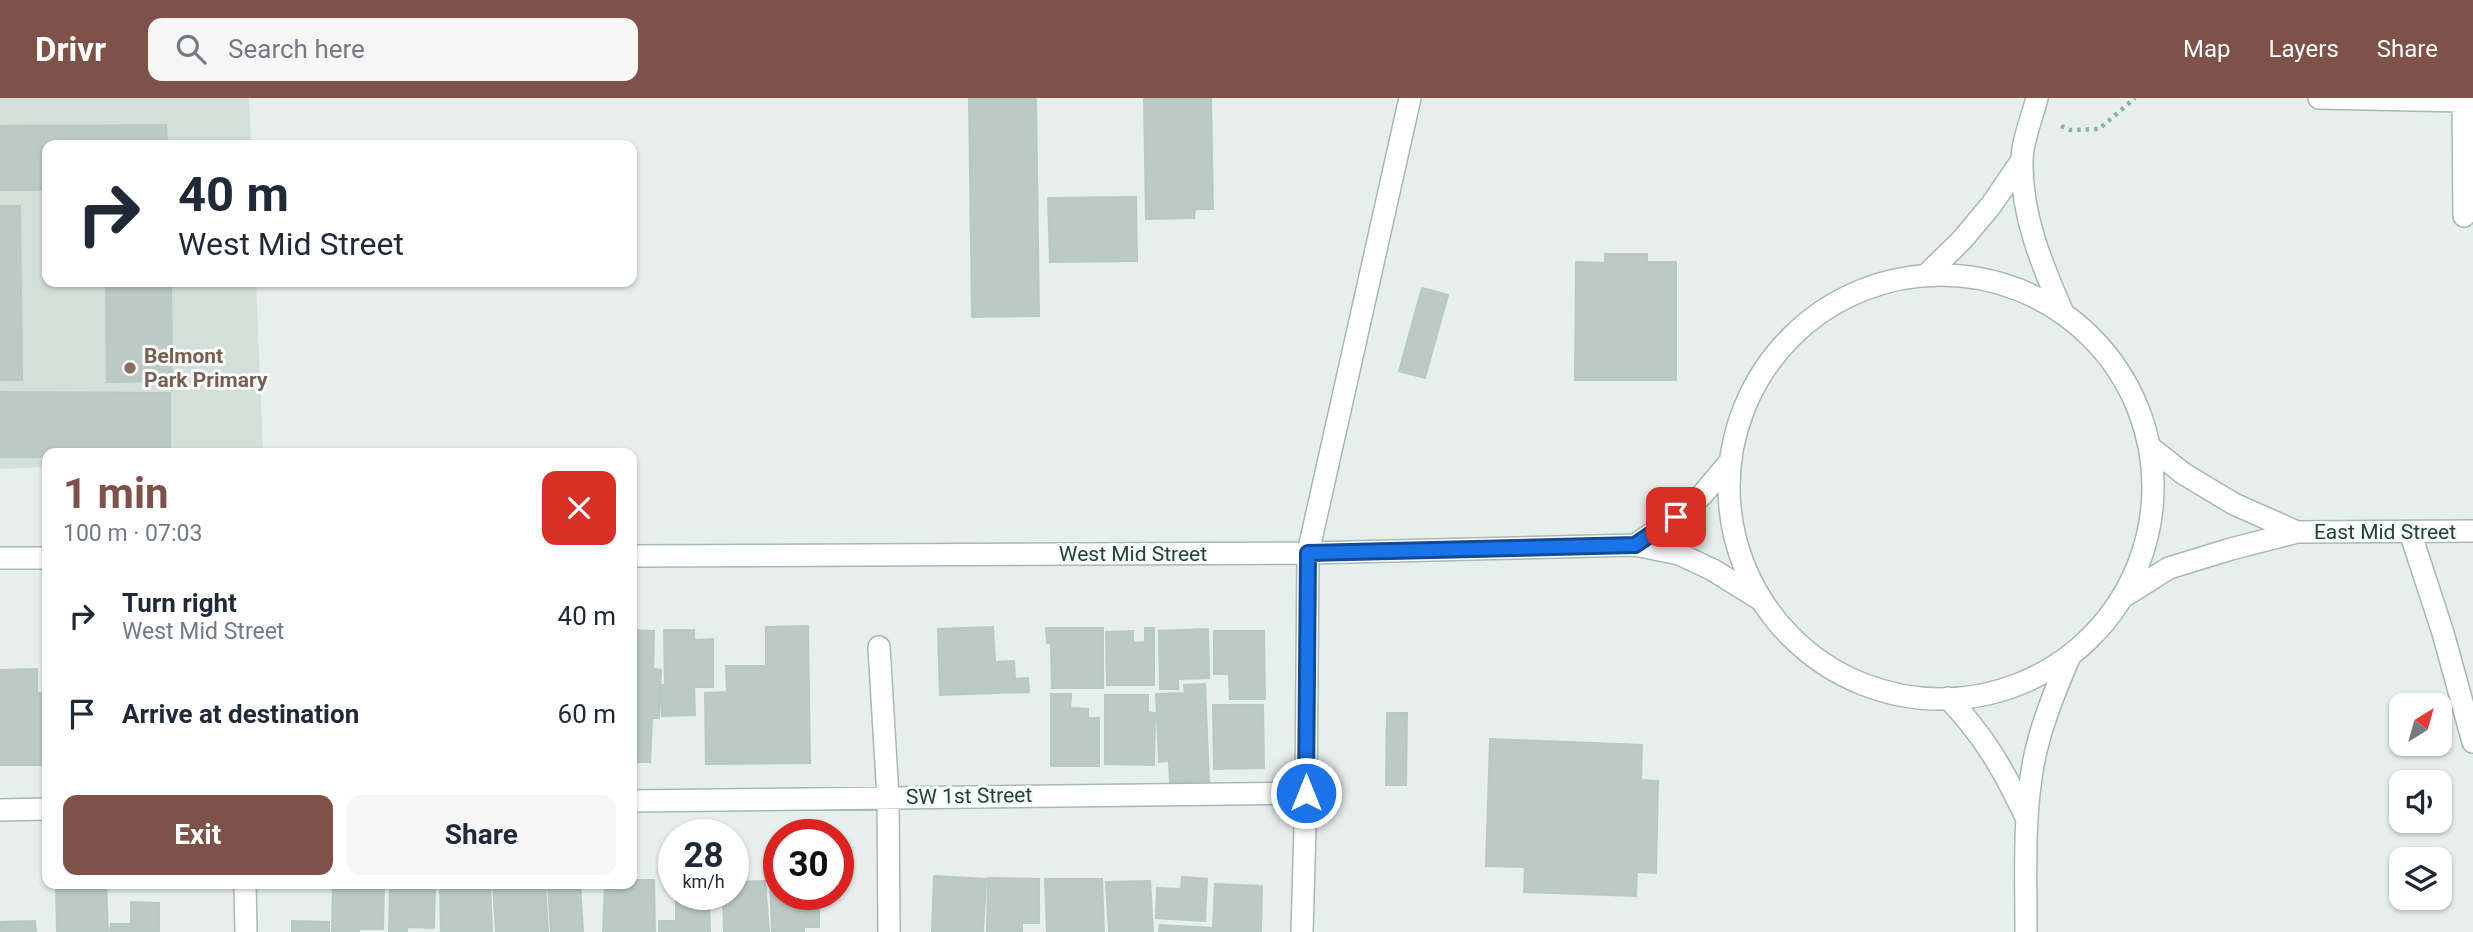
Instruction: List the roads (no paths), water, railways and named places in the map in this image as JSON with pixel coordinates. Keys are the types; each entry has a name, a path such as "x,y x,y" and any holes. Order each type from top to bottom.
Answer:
{"street":[{"path":"1302,932 1308,553 1410,98"},
{"path":"2319,98 2463,99 2464,216"},
{"path":"2035,106 2022,160 2028,218 2045,271 2063,313"},
{"path":"1927,274 1962,240 1992,204 2022,160"},
{"path":"1927,274 1975,276 2021,289 2063,313 2104,350 2133,396 2151,448 2154,499 2146,548 2126,595 2100,630 2068,659 2014,688 1948,698 1898,695 1843,676 1796,643 1759,598 1739,556 1728,511 1728,464 1742,406 1772,355 1815,313 1868,286 1927,274"},
{"name":"East Mid Street","path":"2151,448 2184,474 2234,504 2297,533"},
{"path":"1635,545 1702,495 1728,464"},
{"name":"East Mid Street","path":"2126,595 2169,568 2297,533 2473,531"},
{"path":"2410,532 2443,633 2466,690 2473,742"},
{"name":"West Mid Street","path":"637,555 1308,553 1635,545 1679,554 1713,570 1759,598"},
{"path":"0,558 42,558"},
{"path":"879,647 888,797 889,932"},
{"path":"2025,932 2026,817 2034,760 2049,707 2068,659"},
{"path":"1948,698 1970,721 2001,764 2026,817"},
{"name":"SW 1st Street","path":"637,801 1306,793"},
{"path":"0,810 42,809"},
{"path":"245,889 246,932"}],"place":[{"name":"Belmont Park Primary","path":"130,368"}]}
